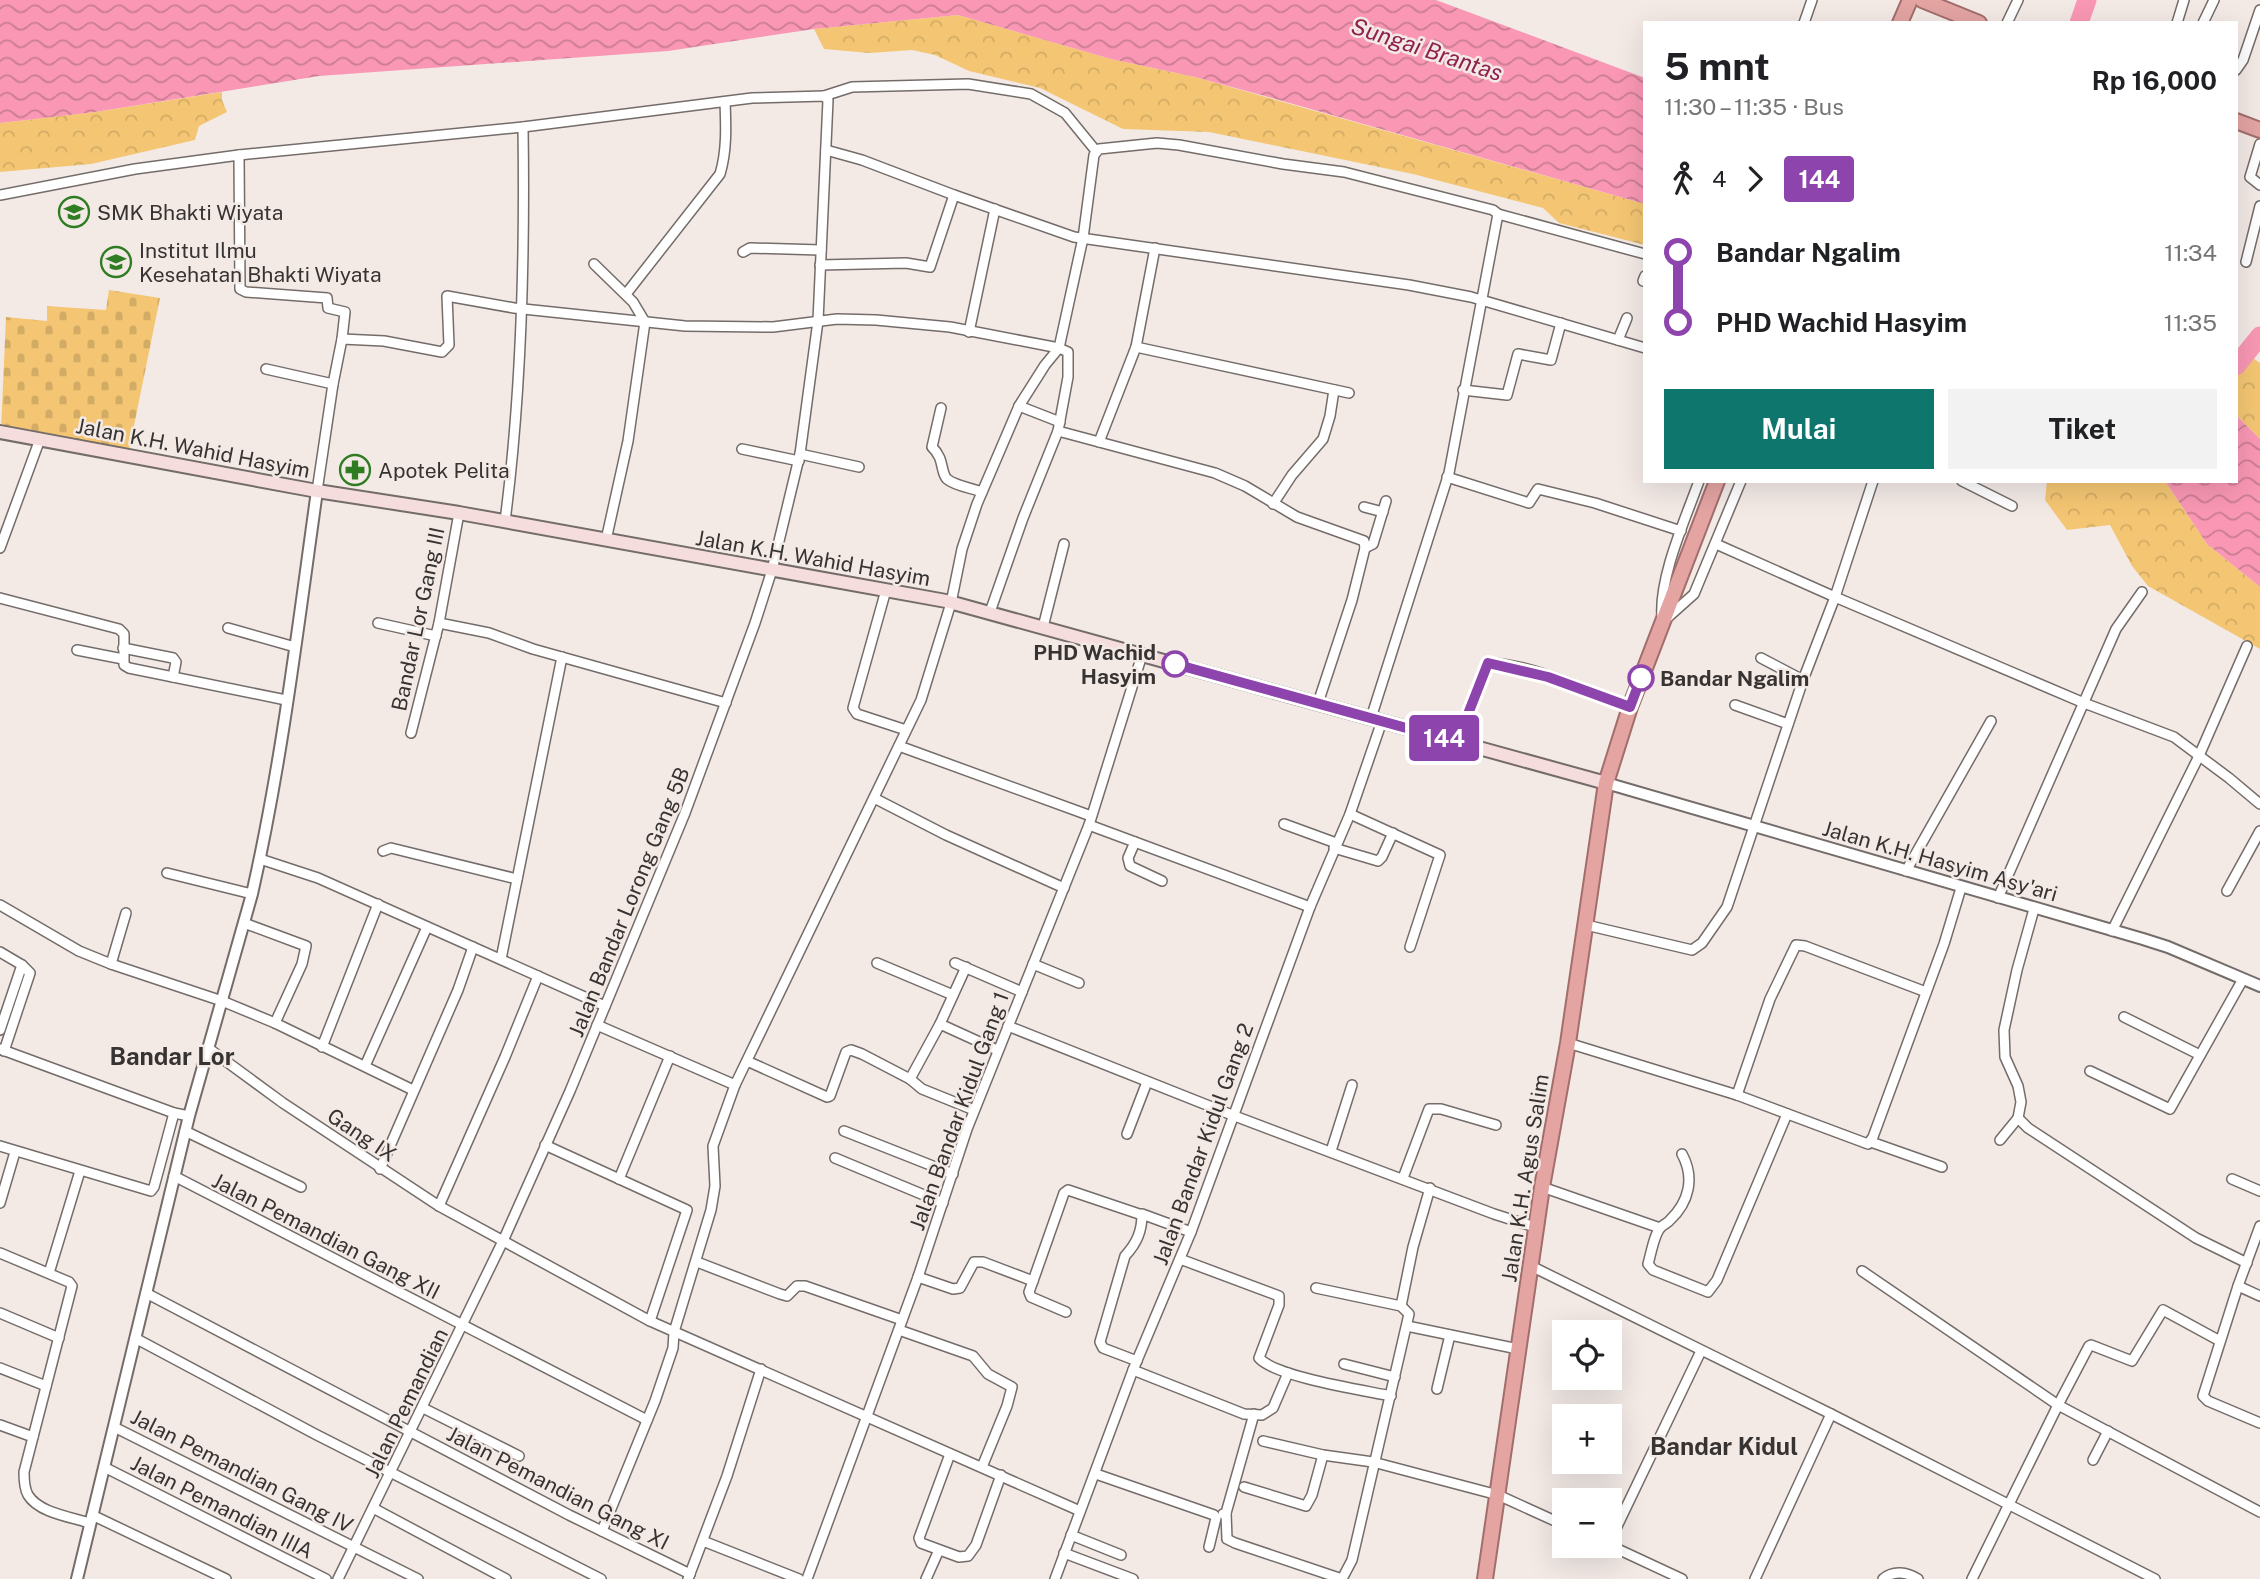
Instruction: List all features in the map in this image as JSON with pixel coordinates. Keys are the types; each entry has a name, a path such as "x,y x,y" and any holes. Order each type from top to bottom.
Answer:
{"highway":[{"path":"1901,21 1910,0"},
{"path":"1922,0 1974,21"},
{"path":"2238,122 2260,130"},
{"name":"Jalan K.H. Agus Salim","path":"1485,1579 1542,1187 1568,1043 1606,783 1630,707 1716,483"}],"main road":[{"name":"Jalan K.H. Wahid Hasyim","path":"0,432 951,603 1606,783"}],"street":[{"path":"1805,21 1812,0"},
{"path":"2008,21 2018,0"},
{"path":"2178,21 2184,0"},
{"path":"2204,21 2214,0"},
{"path":"2238,65 2260,10"},
{"path":"0,195 135,169 239,155 523,127 752,98 824,96 852,87 968,84 1031,94 1065,113 1096,151 1083,238 1059,348 1019,406 982,492 961,549 951,603 931,672 900,746 735,1084 713,1146 715,1186 697,1262 674,1332 673,1348 656,1401 602,1531"},
{"name":"Jalan Bandar Lorong Gang 5B","path":"503,1241 685,813 772,570 799,458 818,321 829,103 824,96"},
{"path":"626,294 720,174 726,134 725,102"},
{"path":"505,521 516,438 522,308 523,127"},
{"path":"2260,144 2250,177 2260,185"},
{"path":"1096,151 1127,145 1179,145 1344,172 1493,210 1498,214 1643,253"},
{"path":"826,150 875,164 954,195 1083,238 1409,285 1481,300 1643,347"},
{"path":"77,1579 188,1116 260,859 295,647 332,384 342,339 345,312 328,308 327,298 246,292 240,289 239,155"},
{"path":"820,265 905,262 930,267 954,195"},
{"path":"2246,262 2260,206"},
{"path":"970,332 995,209"},
{"name":"Jalan Bandar Kidul Gang 2","path":"1055,1579 1135,1365 1191,1232 1310,907 1350,814 1447,477 1498,214"},
{"path":"743,252 750,248 821,250"},
{"path":"1098,442 1136,347 1156,248"},
{"path":"594,264 626,294 645,322 628,441 606,540"},
{"path":"342,339 384,341 442,352 449,345 447,296 522,308 685,326 793,326 818,321 876,320 950,327 1067,350 1068,377 1059,427 990,612"},
{"path":"1618,340 1627,318"},
{"path":"1463,390 1507,395 1518,354 1551,360 1561,323"},
{"path":"1136,347 1349,393"},
{"path":"266,369 332,384"},
{"path":"1273,504 1292,475 1322,439 1330,416 1334,390"},
{"path":"1019,406 1059,427 1098,442 1215,473 1245,486 1297,517 1364,541 1366,548 1352,600 1318,703"},
{"path":"941,408 932,447 941,456 944,476 950,481 982,492"},
{"path":"0,548 40,439"},
{"path":"742,449 859,467"},
{"path":"1447,477 1529,503 1538,489 1595,503 1681,531"},
{"path":"1662,623 1663,593 1698,483"},
{"path":"1662,623 1694,594 1740,483"},
{"path":"1586,925 1692,950 1697,948 1727,907 1803,680 1835,597 1873,483"},
{"path":"1966,483 2012,506"},
{"path":"1366,548 1373,544 1386,501"},
{"path":"1364,507 1383,512"},
{"name":"Bandar Lor Gang III","path":"411,733 439,623 459,513"},
{"path":"1043,627 1064,544"},
{"path":"1716,544 2084,703 2174,737 2260,804"},
{"path":"886,590 853,708 857,714 906,730"},
{"path":"1998,898 2116,629 2142,592"},
{"path":"0,598 119,629 124,634 124,665 129,668 286,700"},
{"path":"378,623 436,636"},
{"path":"439,623 489,633 562,657 726,703"},
{"path":"228,628 295,647"},
{"path":"2112,931 2199,758 2247,646"},
{"path":"123,648 173,659 176,662 173,677"},
{"path":"77,650 123,659"},
{"name":"Jalan Bandar Kidul Gang 1","path":"807,1579 918,1277 974,1110 1090,821 1142,655"},
{"path":"501,959 562,657"},
{"path":"1760,659 1803,680"},
{"path":"1457,742 1488,663 1548,677 1630,707"},
{"path":"1735,705 1788,724"},
{"path":"1906,871 1991,721"},
{"path":"900,746 1090,821 1135,842 1310,907"},
{"name":"Jalan K.H. Hasyim Asy'ari","path":"1606,783 2168,947 2260,986"},
{"path":"874,798 946,835 1064,888"},
{"path":"1350,814 1437,853 1440,858 1410,947"},
{"path":"1284,824 1378,861 1393,833"},
{"path":"2227,891 2260,831"},
{"path":"1135,842 1128,858 1130,866 1162,881"},
{"path":"383,850 391,848 517,879"},
{"path":"260,859 318,878 605,1006"},
{"path":"167,873 252,894"},
{"path":"1871,1142 1961,888"},
{"path":"322,1047 378,904"},
{"path":"0,905 79,951 222,1001 275,1023 414,1090"},
{"path":"2000,1140 2018,1118 2021,1102 2018,1086 2005,1058 2004,1030 2034,909"},
{"path":"111,964 127,913"},
{"path":"244,923 306,946 302,964 275,1023"},
{"path":"365,1066 427,927"},
{"path":"1737,1095 1770,999 1796,945 1805,946 1926,992"},
{"path":"380,1169 473,947"},
{"path":"3,955 29,970 30,977 2,1050 188,1116"},
{"path":"877,963 953,995"},
{"path":"955,963 1022,992"},
{"path":"1033,964 1079,983"},
{"path":"0,1030 22,965"},
{"path":"910,1079 966,968"},
{"path":"439,1206 538,976"},
{"path":"2090,1071 2170,1109 2243,979"},
{"path":"2124,1017 2200,1055"},
{"path":"940,1024 997,1050"},
{"path":"597,1025 735,1084"},
{"path":"1008,1026 1233,1115 1494,1214 1538,1228"},
{"path":"1568,1043 1737,1095 1861,1142 1871,1142 1942,1167"},
{"name":"Gang IX","path":"208,1048 380,1169 439,1206 650,1321 1080,1511"},
{"path":"747,1062 827,1097 830,1096 847,1051 862,1054 910,1079 922,1089 974,1110"},
{"path":"619,1179 670,1056"},
{"path":"1127,1134 1147,1082"},
{"path":"1331,1151 1352,1085"},
{"path":"1403,1178 1429,1109 1496,1125"},
{"path":"0,1146 151,1191 174,1113"},
{"path":"1682,1154 1690,1174 1689,1188 1674,1217 1660,1228 1649,1261 1650,1267 1706,1292 1711,1290 1787,1114"},
{"path":"2018,1118 2028,1128 2196,1238 2247,1263"},
{"path":"185,1131 301,1187"},
{"path":"844,1131 953,1174"},
{"path":"545,1145 687,1210 650,1321"},
{"path":"0,1203 15,1152"},
{"path":"835,1158 943,1203"},
{"path":"50,1273 79,1171"},
{"name":"Jalan Pemandian Gang XII","path":"174,1176 647,1420"},
{"path":"2232,1179 2260,1191"},
{"path":"1542,1187 1660,1228"},
{"path":"1401,1306 1413,1247 1430,1188"},
{"path":"1066,1312 1031,1297 1029,1292 1064,1193 1068,1189 1191,1232"},
{"path":"1142,1215 1141,1230 1135,1245 1125,1256 1100,1342 1103,1348 1244,1414 1262,1415 1273,1408 1288,1373"},
{"path":"2260,1226 2220,1341 2204,1399 2260,1423"},
{"name":"Jalan Pemandian","path":"338,1579 503,1241"},
{"path":"0,1253 69,1282 72,1288 24,1472 28,1495 48,1510 91,1519 226,1579"},
{"path":"1180,1259 1279,1296 1279,1305 1259,1358 1262,1362 1288,1373 1391,1396"},
{"path":"697,1262 787,1296 797,1286 805,1286 902,1320"},
{"path":"918,1277 953,1289 960,1288 974,1262 983,1262 1032,1281"},
{"path":"1531,1266 1832,1414 2152,1578"},
{"path":"1862,1271 2058,1405 2260,1511"},
{"path":"2238,1286 2260,1296"},
{"path":"1254,1414 1226,1513 1227,1539 1342,1579 1354,1552 1409,1314 1401,1306 1317,1288"},
{"name":"Jalan Pemandian Gang XI","path":"146,1293 689,1576"},
{"path":"1972,1579 2089,1346 2132,1361 2163,1310 2220,1341"},
{"path":"0,1312 59,1338"},
{"path":"1407,1326 1518,1349"},
{"path":"899,1330 973,1356 988,1374 1012,1387 982,1467"},
{"path":"1437,1389 1450,1335"},
{"path":"135,1338 601,1579"},
{"path":"1622,1518 1701,1351"},
{"path":"1344,1364 1395,1377"},
{"path":"0,1368 46,1385"},
{"path":"689,1576 761,1369"},
{"path":"423,1408 519,1456"},
{"path":"1755,1579 1832,1414"},
{"path":"0,1425 33,1437"},
{"name":"Jalan Pemandian Gang IV","path":"114,1427 418,1579"},
{"path":"2093,1460 2108,1431"},
{"path":"1263,1441 1323,1455 1373,1462 1498,1495 1552,1520"},
{"path":"950,1454 919,1539 921,1543 959,1557 968,1556 976,1545 1001,1475"},
{"path":"1244,1487 1306,1506 1312,1495 1323,1455"},
{"name":"Jalan Pemandian IIIA","path":"104,1466 326,1579"},
{"path":"1096,1474 1214,1515 1226,1513"},
{"path":"373,1508 506,1579"},
{"path":"1209,1547 1216,1518 1214,1515"},
{"path":"1071,1535 1121,1555"},
{"path":"703,1541 800,1579"},
{"path":"1622,1549 1682,1579"},
{"path":"926,1579 939,1550"},
{"path":"1064,1553 1133,1579"},
{"path":"1883,1579 1896,1572 1918,1579"}],"green space":[{"path":"958,15 1111,59 1195,77 1643,203 1643,244 1559,223 1543,208 1413,174 1209,132 1123,129 1040,88 969,71 935,55 912,50 870,53 824,49 814,29"},
{"path":"222,92 227,112 199,126 195,140 91,164 0,172 0,123 95,112"},
{"path":"109,290 160,298 128,455 1,430 6,317 47,321 47,306 106,310"},
{"path":"2238,347 2260,363 2260,439 2238,417"},
{"path":"2047,483 2166,483 2207,544 2260,587 2260,649 2148,586 2132,566 2110,525 2067,530 2045,500"}],"water":[{"name":"Sungai Brantas","path":"0,0 1436,0 1643,77 1643,203 1272,98 1195,77 1111,59 958,15 814,29 668,51 319,76 95,112 0,123"},
{"path":"2238,417 2260,439 2260,587 2207,544 2166,483 2238,483"}],"waterway":[{"path":"2080,21 2087,0"},
{"path":"2238,364 2260,336"}],"bus line":[{"name":"144","path":"1175,664 1457,742 1488,663 1569,683 1630,707 1641,678"}],"place":[{"name":"SMK Bhakti Wiyata","path":"74,212"},
{"name":"Institut Ilmu Kesehatan Bhakti Wiyata","path":"116,262"},
{"name":"Apotek Pelita","path":"355,470"},
{"name":"PHD Wachid Hasyim","path":"1175,664"},
{"name":"Bandar Ngalim","path":"1641,678"}],"district":[{"name":"Bandar Lor","path":"172,1056"},
{"name":"Bandar Kidul","path":"1724,1446"}]}
